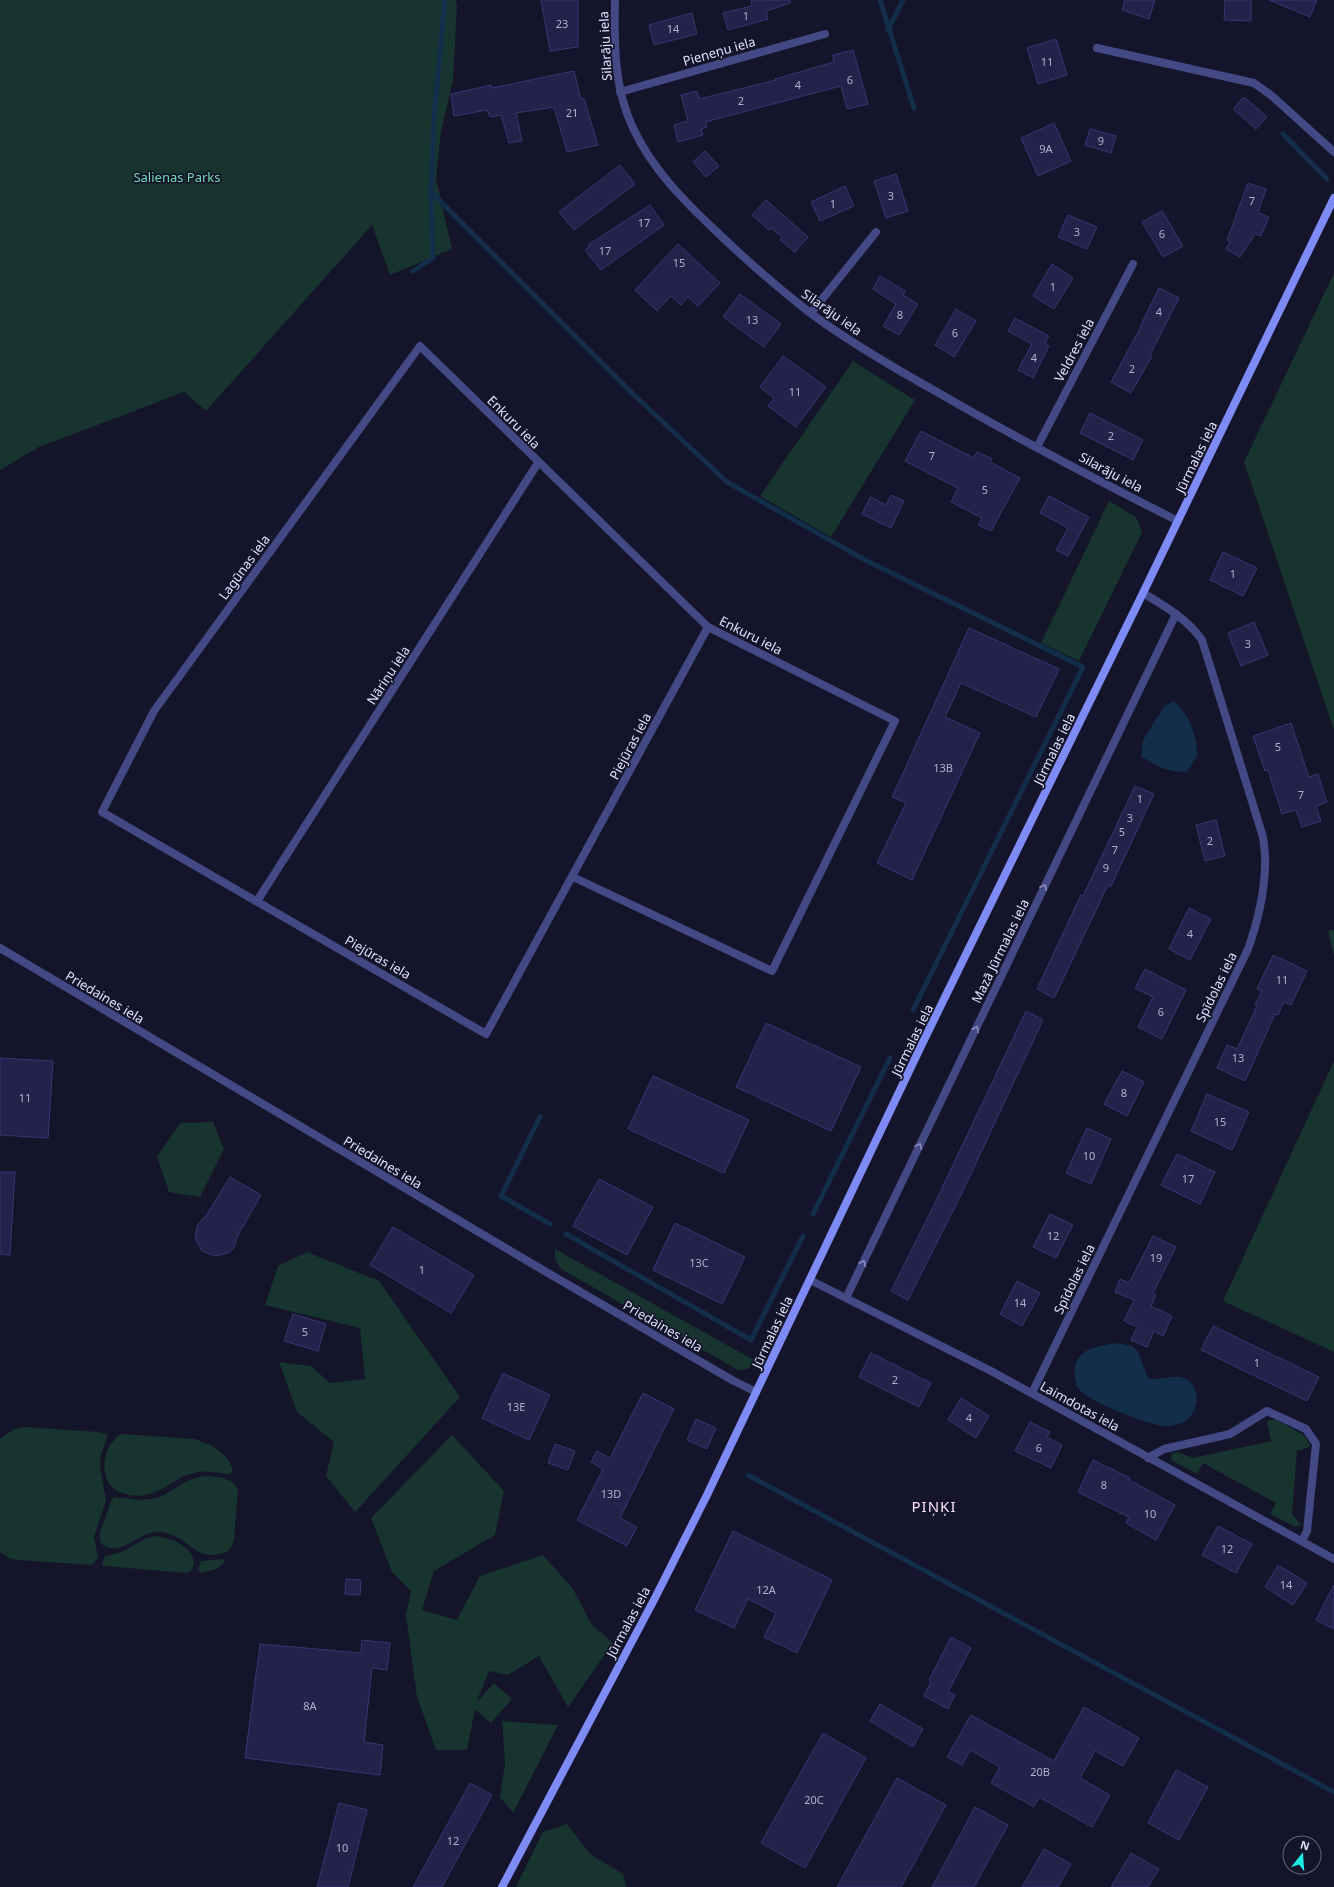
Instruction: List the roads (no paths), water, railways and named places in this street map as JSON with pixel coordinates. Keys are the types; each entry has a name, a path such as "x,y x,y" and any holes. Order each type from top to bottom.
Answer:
{"main road":[{"name":"Jūrmalas iela","path":"502,1887 656,1596 810,1280 922,1044 1143,593 1334,198"}],"street":[{"name":"Silarāju iela","path":"615,0 615,62 620,92 633,128 651,160 668,183 730,244 811,313 912,378 1036,447 1178,521"},
{"name":"Pieneņu iela","path":"620,92 825,34"},
{"path":"1097,48 1254,83 1272,96 1334,152"},
{"path":"811,313 876,232"},
{"name":"Veldres iela","path":"1036,447 1133,264"},
{"name":"Enkuru iela","path":"420,346 708,627 894,721 772,971 573,877"},
{"name":"Lagūnas iela","path":"102,812 154,711 420,346"},
{"name":"Nāriņu iela","path":"257,900 538,462"},
{"name":"Spīdolas iela","path":"1032,1393 1248,949 1260,903 1265,867 1263,836 1202,640 1192,626 1143,593"},
{"name":"Mazā Jūrmalas iela","path":"846,1298 1176,614"},
{"name":"Piejūras iela","path":"102,812 257,900 486,1034 708,627"},
{"name":"Priedaines iela","path":"0,948 536,1266 732,1380 756,1392"},
{"name":"Laimdotas iela","path":"810,1280 1032,1393 1334,1559"},
{"path":"1148,1458 1164,1449 1230,1434 1267,1411 1306,1429 1316,1444 1307,1532 1302,1541"}],"water":[{"path":"1173,701 1188,718 1197,747 1198,755 1187,772 1163,768 1141,756 1143,740 1164,707"},
{"path":"1116,1343 1132,1346 1138,1352 1148,1378 1158,1379 1182,1377 1191,1383 1195,1388 1197,1400 1193,1413 1189,1418 1184,1422 1175,1425 1158,1425 1105,1406 1083,1393 1078,1388 1075,1381 1075,1367 1080,1356 1091,1349"}],"waterway":[{"path":"413,271 433,258 431,192 434,117 445,0"},
{"path":"880,0 914,108"},
{"path":"888,30 903,0"},
{"path":"1283,134 1327,179"},
{"path":"431,192 633,394 727,482 865,560 1083,667 913,1010"},
{"path":"813,1214 890,1058"},
{"path":"540,1117 501,1196 550,1224"},
{"path":"566,1234 751,1340 803,1236"},
{"path":"748,1475 1334,1792"}],"district":[{"name":"PIŅĶI","path":"934,1507"}],"park label":[{"name":"Salienas Parks","path":"177,177"}]}
